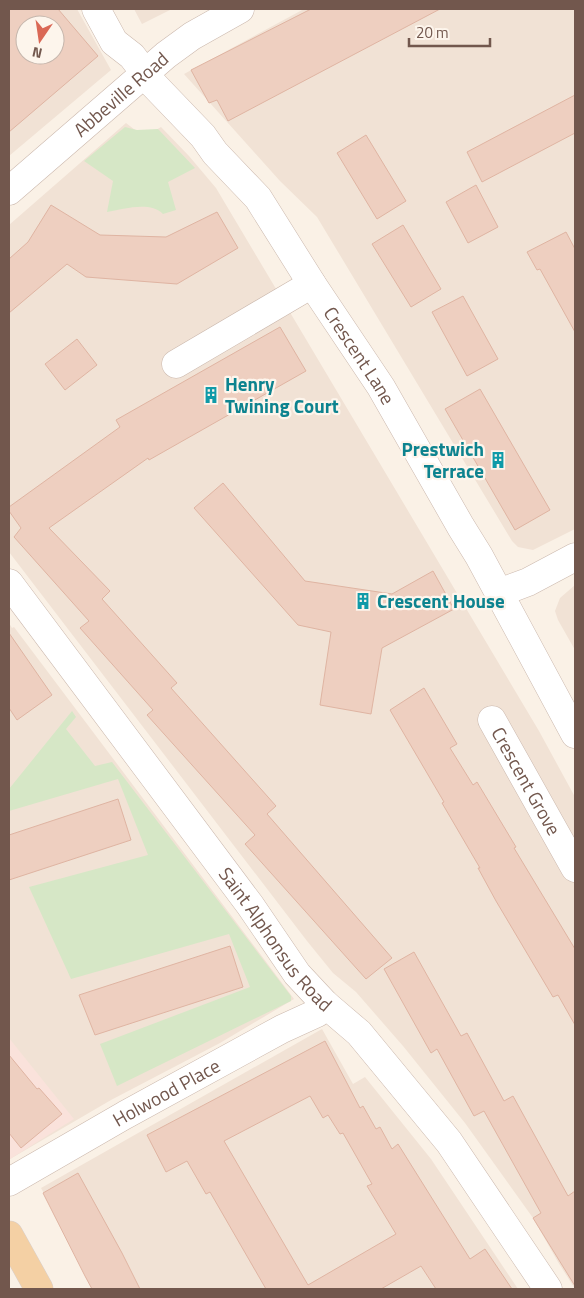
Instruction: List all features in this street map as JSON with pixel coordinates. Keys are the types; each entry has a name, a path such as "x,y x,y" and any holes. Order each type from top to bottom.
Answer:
{"main road":[{"path":"9,1235 38,1289"}],"street":[{"name":"Crescent Lane","path":"96,9 114,42 132,56 145,74 204,136 215,153 258,198 312,284 381,387 479,556 575,734"},
{"name":"Abbeville Road","path":"9,191 192,36 240,9"},
{"path":"176,364 312,284"},
{"path":"499,594 528,582 575,557"},
{"name":"Saint Alphonsus Road","path":"9,583 244,897 297,974 325,1004 359,1032 449,1142 548,1289"},
{"name":"Crescent Grove","path":"492,720 575,868"},
{"name":"Holwood Place","path":"9,1182 282,1029 317,1013 325,1004"}],"shaded area":[{"path":"9,9 77,9 111,70 9,156"},
{"path":"134,9 172,9 142,24"},
{"path":"304,9 575,9 575,529 533,550 518,547 512,541 317,217 280,181 184,74"},
{"path":"126,123 139,133 156,130 161,127 216,188 539,731 575,797 575,1289 533,1218 465,1123 403,1046 356,992 333,973 307,941 9,552 9,225"},
{"path":"575,585 575,650 555,611 560,598"},
{"path":"9,623 12,628 14,627 294,999 220,1043 111,1100 10,1159"},
{"path":"322,1029 353,1084 365,1077 431,1159 518,1289 97,1289 41,1188"},
{"path":"9,1038 74,1119 10,1159 9,1157"}],"green space":[{"path":"125,127 137,130 158,129 195,168 168,182 176,210 163,214 151,208 136,207 107,212 113,181 84,161"},
{"path":"72,711 76,717 66,729 95,766 112,762 291,996 291,1001 117,1086 100,1044 250,987 229,934 71,979 29,887 148,855 118,779 9,811 9,789"}],"building":[{"path":"9,9 58,9 63,15 15,15 15,65 65,65 65,17 98,56 9,132"},
{"path":"311,9 440,9 228,121 217,100 209,103 191,70"},
{"path":"575,95 575,133 482,182 467,152"},
{"path":"366,135 406,201 377,219 337,153"},
{"path":"476,185 498,227 468,243 446,202"},
{"path":"51,205 100,235 166,237 217,212 238,248 177,284 86,277 67,264 9,313 9,259 28,242"},
{"path":"403,225 441,289 411,307 372,244"},
{"path":"566,232 575,249 575,332 540,269 537,270 527,252"},
{"path":"463,296 498,359 467,376 432,312"},
{"path":"280,327 306,371 149,460 148,458 49,528 110,591 102,599 177,683 171,688 276,806 267,814 392,958 366,979 245,844 255,835 147,715 153,710 80,628 89,621 14,537 21,528 9,511 9,507 120,427 116,420"},
{"path":"77,339 97,365 65,390 45,364"},
{"name":"Prestwich Terrace","path":"480,389 550,510 515,530 445,409"},
{"name":"Crescent House","path":"223,483 305,581 392,594 433,571 454,609 382,648 371,714 320,705 331,632 298,625 194,508"},
{"path":"9,633 52,695 17,720 9,708"},
{"path":"424,688 457,744 450,748 473,785 477,782 575,949 575,1025 558,995 553,997 496,901 478,868 480,868 442,803 444,802 390,710"},
{"path":"118,799 131,840 9,880 9,835"},
{"path":"230,946 243,987 95,1035 79,995"},
{"path":"414,952 461,1036 467,1033 504,1101 513,1096 568,1196 575,1191 575,1286 533,1218 541,1213 484,1111 474,1116 437,1049 431,1053 384,969"},
{"path":"325,1041 360,1108 363,1106 376,1129 380,1127 392,1149 398,1144 470,1259 485,1249 512,1289 436,1289 421,1266 381,1289 266,1289 210,1192 206,1194 187,1161 166,1172 147,1135","holes":["310,1096 323,1118 328,1115 340,1134 343,1133 372,1184 367,1186 396,1234 308,1285 224,1141"]},
{"path":"9,1055 37,1089 39,1088 62,1114 21,1148 9,1133"},
{"path":"78,1173 140,1289 92,1289 85,1276 43,1193"}],"place":[{"name":"Henry Twining Court","path":"211,395"},
{"name":"Prestwich Terrace","path":"498,460"},
{"name":"Crescent House","path":"363,601"}]}
